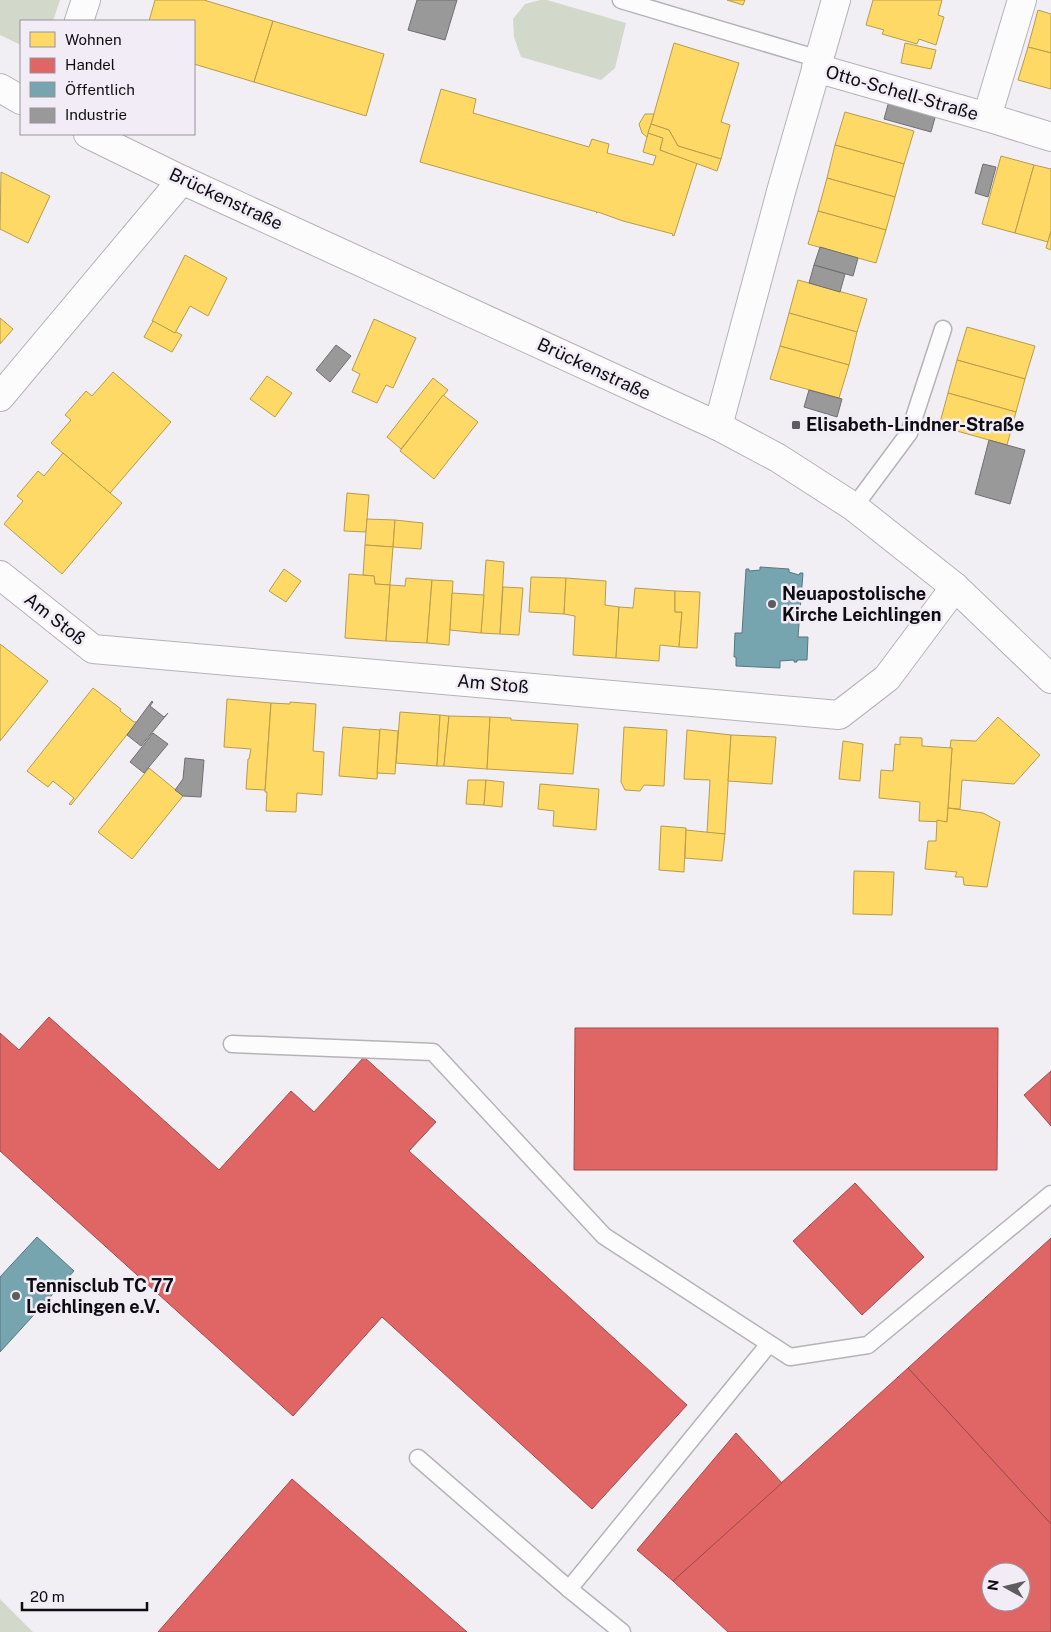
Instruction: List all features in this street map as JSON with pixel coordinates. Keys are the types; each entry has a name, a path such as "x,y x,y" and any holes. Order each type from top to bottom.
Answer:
{"street":[{"path":"79,20 86,0"},
{"path":"718,426 782,188 836,0"},
{"name":"Otto-Schell-Straße","path":"987,117 1022,0"},
{"name":"Otto-Schell-Straße","path":"817,64 1051,137"},
{"path":"0,88 20,99"},
{"name":"Brückenstraße","path":"90,135 182,180 718,426 778,458 854,507 955,587 1051,679"},
{"path":"0,397 182,180"},
{"name":"Am Stoß","path":"0,575 93,649 839,715 887,678 955,587"}],"lane":[{"path":"621,0 817,64"},
{"path":"854,507 909,433 943,329"},
{"path":"232,1044 433,1052 604,1236 790,1357 868,1345 1051,1194"},
{"path":"569,1589 769,1344"},
{"path":"418,1458 569,1589 622,1632"}],"shaded area":[{"path":"0,0 60,0 53,20 20,20 20,45 0,35"},
{"path":"547,0 626,23 615,68 601,80 521,57 514,37 513,19 525,4"},
{"path":"0,1599 33,1632 0,1632"}],"building: Wohnen":[{"path":"155,0 204,0 273,21 254,82 195,64 195,20 149,20"},
{"path":"727,0 745,0 743,5"},
{"path":"873,0 942,0 938,15 944,17 936,45 919,39 917,44 882,34 884,30 866,25"},
{"path":"1038,10 1051,14 1051,53 1028,47"},
{"path":"273,21 384,54 366,116 254,82"},
{"path":"674,43 739,63 721,122 730,125 721,159 678,146 669,130 651,124"},
{"path":"905,43 936,50 931,69 901,63"},
{"path":"1028,47 1051,53 1051,89 1018,80"},
{"path":"441,89 476,99 473,113 589,147 592,139 609,144 607,153 653,165 656,156 643,152 648,133 663,138 660,150 697,163 674,236 673,234 623,221 598,212 596,213 420,162"},
{"path":"845,112 914,131 904,164 835,145"},
{"path":"645,114 654,114 647,137 642,133 639,124"},
{"path":"651,124 669,130 678,146 721,159 717,171 660,150 663,138 648,133"},
{"path":"835,145 904,164 895,197 827,178"},
{"path":"1001,156 1034,165 1015,233 982,224"},
{"path":"1034,165 1051,169 1051,231 1048,242 1015,233"},
{"path":"1,172 50,196 28,243 0,229"},
{"path":"827,178 895,197 886,230 818,211"},
{"path":"818,211 886,230 876,263 808,244"},
{"path":"1051,231 1051,250 1046,248"},
{"path":"185,255 227,278 208,316 190,306 175,333 152,321"},
{"path":"798,280 867,299 857,332 789,313"},
{"path":"789,313 857,332 849,365 780,346"},
{"path":"0,318 13,329 0,344"},
{"path":"374,319 416,338 393,388 386,385 377,403 352,392 360,374 352,370"},
{"path":"153,321 182,335 172,352 144,337"},
{"path":"967,327 1035,346 1025,379 957,360"},
{"path":"780,346 849,365 839,398 770,379"},
{"path":"957,360 1025,379 1016,412 948,393"},
{"path":"113,372 171,422 110,493 51,443 71,420 65,415 86,391 92,396"},
{"path":"267,376 292,393 275,417 250,399"},
{"path":"433,378 448,390 401,449 387,437"},
{"path":"948,393 1016,412 1007,445 939,426"},
{"path":"443,395 478,422 434,479 400,451"},
{"path":"63,453 122,503 62,574 4,524 23,501 17,496 38,471 44,476"},
{"path":"347,493 369,495 366,532 344,531"},
{"path":"367,519 395,520 393,547 365,545"},
{"path":"395,520 423,523 421,549 393,547"},
{"path":"365,545 393,547 390,585 375,584 374,576 363,575"},
{"path":"486,560 504,562 500,634 481,633"},
{"path":"284,569 301,581 286,602 269,591"},
{"path":"349,574 374,576 375,584 390,585 386,641 345,638"},
{"path":"531,577 566,578 564,614 529,612"},
{"path":"406,578 432,580 427,643 386,641 390,585 405,586"},
{"path":"566,578 606,581 605,605 619,607 616,658 573,655 575,616 564,614"},
{"path":"432,580 453,581 449,645 427,643"},
{"path":"503,587 523,588 519,635 500,634"},
{"path":"635,588 675,591 675,612 682,612 679,647 660,645 659,661 616,658 619,607 633,608"},
{"path":"675,591 700,592 697,648 679,647 682,612 675,612"},
{"path":"452,593 484,595 481,633 450,630"},
{"path":"0,644 48,681 0,741"},
{"path":"93,688 121,709 120,711 134,722 137,722 71,805 69,804 74,798 53,781 48,787 27,771"},
{"path":"227,699 271,703 265,790 246,789 248,759 251,749 224,747"},
{"path":"290,702 316,704 313,751 324,752 322,795 297,793 296,812 266,811 267,792 265,792 271,703 290,704"},
{"path":"400,712 440,715 437,766 396,763"},
{"path":"440,715 449,716 444,766 437,766"},
{"path":"449,716 490,717 487,769 444,766"},
{"path":"490,717 578,724 573,774 487,769"},
{"path":"998,717 1040,755 1014,784 962,780 960,809 948,808 951,740 976,741"},
{"path":"343,727 380,730 377,779 339,776"},
{"path":"624,727 667,730 664,786 644,785 640,791 625,790 621,782"},
{"path":"380,729 398,731 395,774 377,773"},
{"path":"687,730 731,735 725,834 707,833 710,780 684,779"},
{"path":"731,735 776,737 772,784 728,781"},
{"path":"900,737 922,738 922,746 952,748 947,822 919,821 920,802 879,798 881,770 893,771 895,744 900,745"},
{"path":"843,741 863,744 860,781 839,779"},
{"path":"149,768 183,796 132,859 98,832"},
{"path":"468,780 486,780 484,805 466,804"},
{"path":"486,780 504,782 502,807 484,805"},
{"path":"540,784 599,789 596,830 553,826 554,811 538,809"},
{"path":"948,808 983,813 1000,822 987,887 964,885 963,877 955,877 957,872 925,869 928,841 936,841 937,820 947,822"},
{"path":"661,826 686,828 684,872 659,870"},
{"path":"686,830 725,834 722,861 685,858"},
{"path":"854,871 894,872 892,915 853,914"}],"building: Handel":[{"path":"49,1017 219,1170 291,1091 314,1112 364,1057 436,1122 409,1151 687,1405 592,1509 382,1317 293,1416 0,1151 0,1033 19,1050"},
{"path":"575,1028 998,1028 997,1170 574,1170"},
{"path":"1051,1071 1051,1126 1024,1095"},
{"path":"855,1183 924,1257 862,1315 793,1241"},
{"path":"1051,1238 1051,1524 908,1368"},
{"path":"908,1368 1051,1524 1051,1632 728,1632 673,1581"},
{"path":"736,1433 782,1483 673,1581 637,1550"},
{"path":"292,1479 467,1632 158,1632"}],"building: Öffentlich":[{"name":"Neuapostolische Kirche Leichlingen","path":"760,567 789,569 789,572 799,575 803,573 798,637 808,637 807,660 797,660 797,662 794,662 794,660 780,661 780,668 736,666 736,657 734,657 735,633 742,633 746,569 749,569 749,571 760,570"},
{"path":"37,1237 74,1271 0,1352 0,1277"}],"building: Industrie":[{"path":"417,0 457,0 445,40 408,30"},
{"path":"889,101 936,114 931,132 884,119"},
{"path":"983,164 996,167 988,197 975,193"},
{"path":"820,247 858,258 853,276 814,265"},
{"path":"814,265 845,274 840,292 809,283"},
{"path":"336,345 351,356 330,382 316,370"},
{"path":"809,390 842,399 837,417 804,407"},
{"path":"989,440 1025,450 1010,504 975,494"},
{"path":"152,701 150,706 164,717 168,713 141,746 127,735"},
{"path":"153,733 168,744 144,773 130,762"},
{"path":"185,758 204,760 201,797 183,796 175,790 183,779"}],"place":[{"name":"Elisabeth-Lindner-Straße","path":"796,425"},
{"name":"Neuapostolische Kirche Leichlingen","path":"772,604"},
{"name":"Tennisclub TC 77 Leichlingen e.V.","path":"16,1296"}]}
